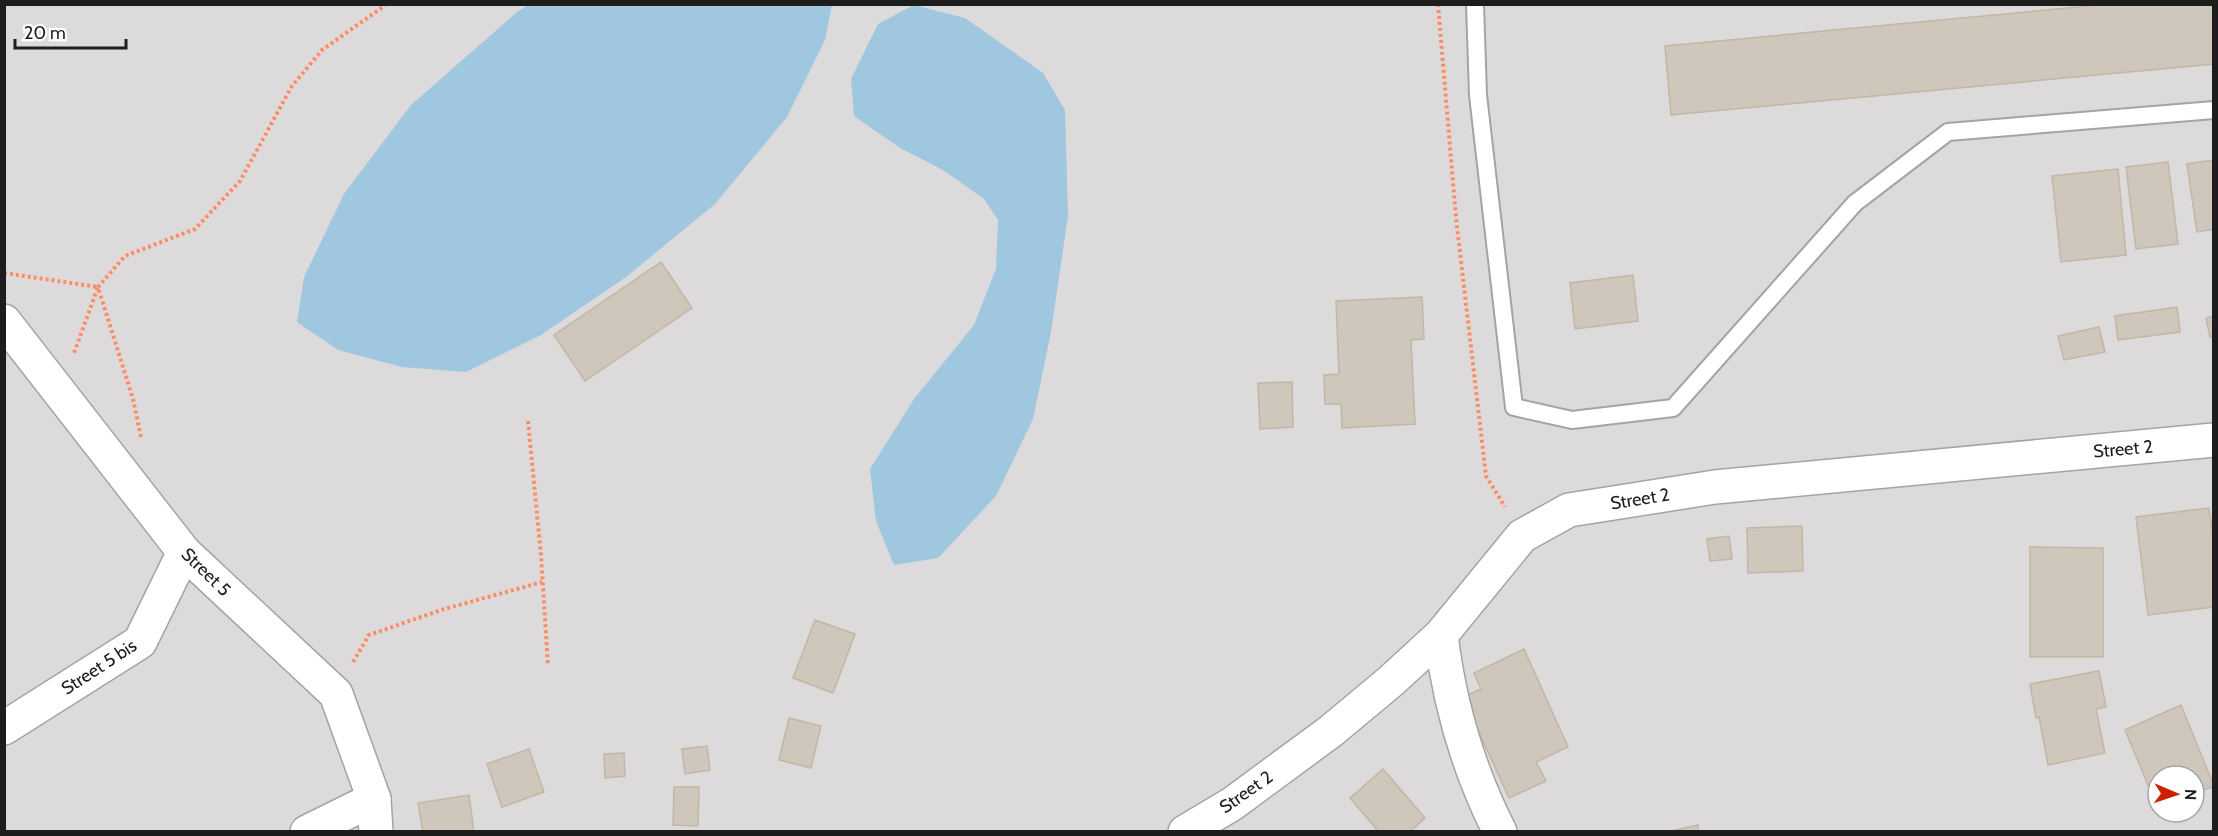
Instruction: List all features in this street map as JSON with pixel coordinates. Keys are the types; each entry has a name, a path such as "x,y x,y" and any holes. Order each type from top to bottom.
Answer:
{"street":[{"name":"Street 5","path":"4,321 183,552 336,694 374,799 376,831"},
{"name":"Street 2","path":"1185,831 1232,804 1331,730 1391,681 1441,635 1522,536 1569,510 1714,488 2214,440"},
{"name":"Street 5 bis","path":"4,728 140,642 183,552"},
{"path":"1441,635 1446,680 1481,795 1500,831"},
{"path":"307,831 374,799"}],"lane":[{"path":"1475,4 1478,95 1514,407 1572,420 1673,408 1855,203 1948,132 2214,110"}],"path":[{"path":"66,400 70,362 98,288 125,256 195,229 240,181 292,86 322,50 387,4"},
{"path":"1438,4 1456,218 1486,476 1522,536"},
{"path":"4,273 98,288"},
{"path":"98,288 133,399 142,441"},
{"path":"528,421 548,666"},
{"path":"336,694 369,635 441,610 542,582"}],"shaded area":[{"path":"5,5 2213,5 2213,831 5,832"}],"water":[{"path":"530,4 832,5 825,40 787,117 715,204 626,277 541,335 466,372 402,367 338,350 297,322 304,277 344,194 411,105 517,12"},
{"path":"914,5 965,18 1043,73 1065,110 1068,216 1051,332 1033,419 996,496 938,558 894,565 876,521 870,469 914,399 974,325 996,269 998,220 984,199 943,170 900,148 854,116 851,79 878,24"}],"building":[{"path":"2110,4 2214,4 2214,64 1671,115 1665,46"},
{"path":"2214,160 2214,229 2197,232 2187,164"},
{"path":"2168,162 2178,244 2136,249 2126,167"},
{"path":"2118,169 2126,255 2061,262 2052,176"},
{"path":"661,262 692,308 585,381 554,335"},
{"path":"1633,275 1638,321 1575,329 1570,283"},
{"path":"1422,297 1424,339 1411,340 1415,424 1342,428 1341,404 1325,404 1324,375 1339,374 1336,301"},
{"path":"2177,307 2180,332 2118,340 2115,316"},
{"path":"2214,316 2214,336 2210,337 2206,318"},
{"path":"2099,327 2105,352 2064,360 2058,336"},
{"path":"1292,382 1293,427 1260,429 1258,383"},
{"path":"2209,508 2214,545 2214,607 2148,615 2136,517"},
{"path":"1802,526 1803,571 1748,573 1747,528"},
{"path":"1729,536 1732,559 1710,561 1707,539"},
{"path":"2030,547 2103,548 2103,657 2030,657"},
{"path":"815,620 855,634 833,693 793,678"},
{"path":"1524,649 1568,747 1536,762 1546,781 1509,798 1463,697 1481,689 1474,673"},
{"path":"2099,671 2106,707 2096,709 2105,753 2048,765 2030,684"},
{"path":"2181,705 2205,764 2146,764 2146,780 2125,730"},
{"path":"789,718 821,726 811,768 779,760"},
{"path":"707,746 710,770 685,774 682,749"},
{"path":"529,749 544,792 502,807 487,764"},
{"path":"624,753 625,776 605,778 604,754"},
{"path":"2206,766 2214,786 2206,789"},
{"path":"1383,769 1425,818 1410,832 1379,832 1350,798"},
{"path":"674,787 699,787 698,826 673,825"},
{"path":"469,795 474,832 423,832 418,803"},
{"path":"1698,825 1699,832 1667,832"}]}
